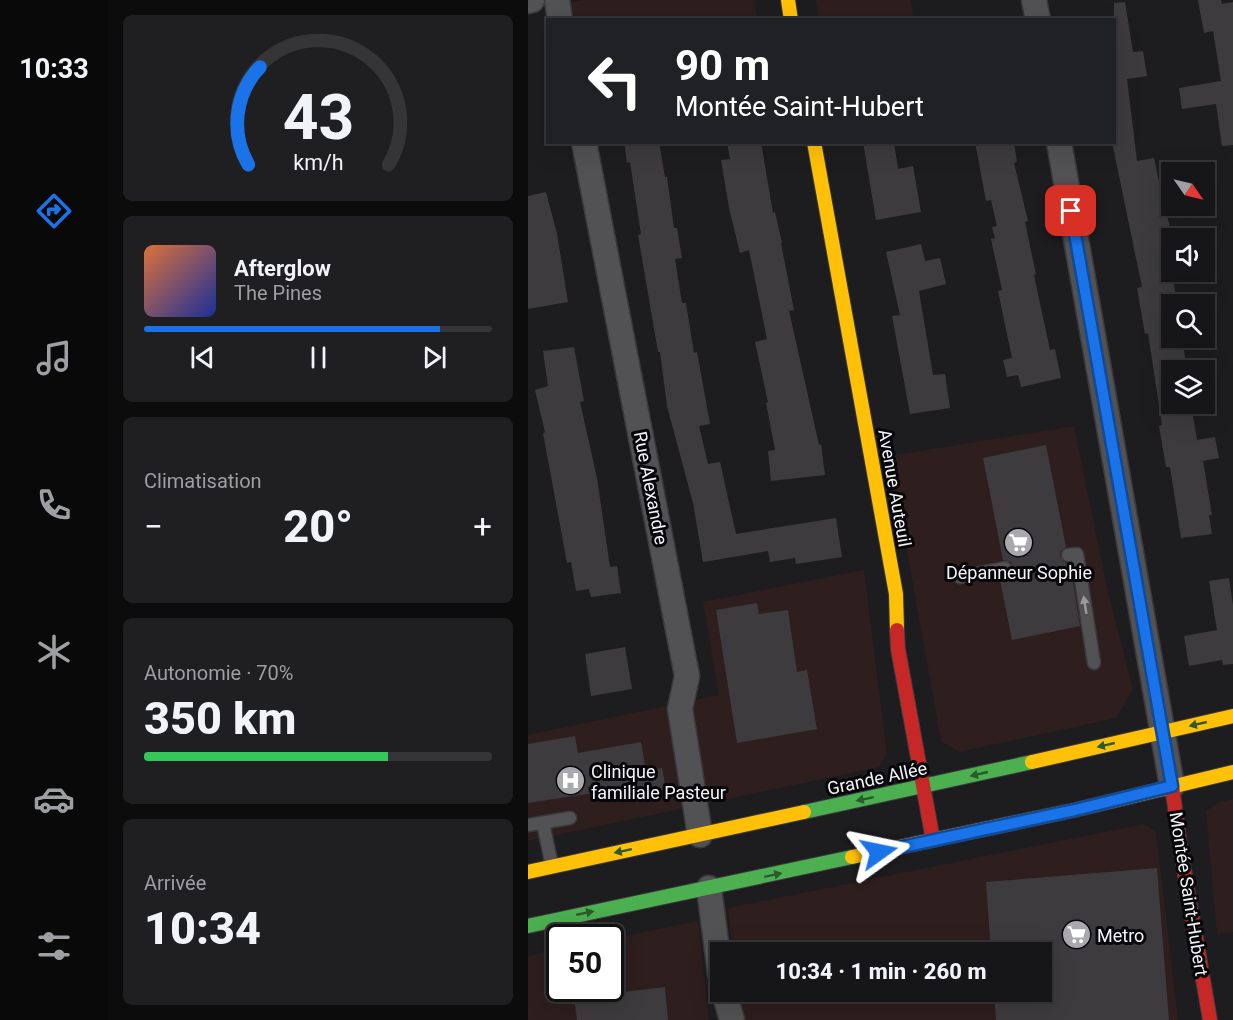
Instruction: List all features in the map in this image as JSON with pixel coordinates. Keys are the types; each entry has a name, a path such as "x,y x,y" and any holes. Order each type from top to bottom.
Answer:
{"main road":[{"path":"788,0 791,18"},
{"name":"Avenue Auteuil","path":"814,144 896,594 897,649 933,840"},
{"name":"Grande Allée","path":"528,872 922,787 1233,716"},
{"path":"528,926 933,840 1233,772"},
{"name":"Montée Saint-Hubert","path":"1172,786 1210,1020"}],"street":[{"path":"557,0 560,18"},
{"path":"1034,0 1038,18"},
{"name":"Rue Alexandre","path":"584,144 687,676 680,709 700,835"},
{"name":"Montée Saint-Hubert","path":"1059,144 1172,786"},
{"path":"709,888 716,942"},
{"path":"727,1002 732,1020"}],"lane":[{"path":"1068,555 1077,554 1094,663"},
{"path":"960,577 1005,568"},
{"path":"528,825 570,818"},
{"path":"543,823 552,867"}],"shaded area":[{"path":"583,0 754,0 757,18 569,18 566,3"},
{"path":"816,0 911,0 914,18 819,18"},
{"path":"1074,426 1108,592 1133,689 1116,718 959,752 941,741 890,456"},
{"path":"864,570 887,755 879,767 528,841 528,735 719,695 703,602"},
{"path":"1233,799 1233,932 1217,934 1206,811 1219,802"},
{"path":"1145,824 1156,832 1178,1020 740,1020 738,1002 1052,1002 1052,942 732,942 728,908"},
{"path":"698,921 709,1020 528,1020 528,956 546,953 546,1002 624,1002 624,936"}],"building":[{"path":"1198,0 1221,0 1222,4 1233,2 1233,145 1222,146 1216,104 1182,109 1179,88 1221,81 1213,31 1204,33"},
{"path":"1125,2 1133,52 1143,51 1147,76 1127,79 1137,161 1154,158 1161,191 1161,216 1167,216 1170,228 1161,228 1161,282 1174,282 1175,294 1161,294 1161,348 1184,348 1185,360 1161,360 1161,414 1193,414 1197,440 1215,437 1219,458 1203,461 1212,515 1209,515 1212,534 1181,538 1170,467 1166,467 1148,333 1145,334 1137,288 1142,287 1112,144 1116,144 1116,18 1114,18 1114,3"},
{"path":"624,144 659,144 665,177 667,177 674,228 677,228 682,258 675,259 682,303 686,303 694,353 697,352 710,424 699,426 708,464 720,462 736,534 836,518 842,557 796,564 795,558 770,562 768,551 703,562 693,503 667,406 660,352 658,352 638,235 641,234 630,162 627,163"},
{"path":"727,144 761,144 773,213 775,212 782,243 794,310 789,311 819,445 821,444 825,475 771,481 768,451 775,450 766,403 768,402 755,342 767,339 749,250 740,253 729,208 721,160 730,159"},
{"path":"863,144 894,144 898,169 913,166 921,212 876,220"},
{"path":"975,144 1014,144 1017,162 1014,163 1028,221 1025,222 1036,274 1034,275 1050,350 1055,349 1061,378 1021,387 1018,375 1007,377 1003,360 1012,358 998,291 1002,290 991,239 995,238 992,227 997,226 991,200 986,201"},
{"path":"546,192 557,234 568,302 528,309 528,196"},
{"path":"921,244 925,261 940,258 946,284 919,291 933,375 945,374 950,408 910,414 892,316 900,315 886,252"},
{"path":"574,347 584,401 580,402 597,478 610,567 617,566 621,593 591,597 589,589 576,591 571,562 567,563 543,433 545,432 535,390 548,386 543,351"},
{"path":"1046,445 1066,547 1061,551 1060,556 1064,562 1070,563 1080,626 1012,640 1000,580 1007,578 1006,576 1013,571 1013,567 1011,562 1003,560 983,458"},
{"path":"1229,578 1233,605 1233,664 1223,665 1222,660 1189,666 1184,636 1217,630 1209,581"},
{"path":"757,603 759,614 788,610 797,672 807,670 817,729 737,743 716,610"},
{"path":"625,647 632,689 591,696 585,654"},
{"path":"575,736 578,753 641,742 646,771 662,768 666,789 655,791 655,794 615,802 612,790 528,803 528,744"},
{"name":"Metro","path":"1157,868 1169,1020 996,1020 995,1002 1052,1002 1052,942 990,942 986,882"},
{"path":"665,987 668,1020 577,1020 575,1002 624,1002 624,992"}],"traffic: fast":[{"path":"804,812 1032,762"},
{"path":"528,926 852,857"}],"traffic: slow":[{"path":"788,0 791,18"},
{"path":"814,144 896,594 897,630"},
{"path":"1032,762 1233,716"},
{"path":"852,857 1075,810 1233,772"},
{"path":"528,872 804,812"}],"traffic: jam":[{"path":"897,630 898,649 933,840"},
{"path":"1172,786 1210,1020"}],"place":[{"name":"Dépanneur Sophie","path":"1019,543"},
{"name":"Clinique familiale Pasteur","path":"570,781"},
{"name":"Metro","path":"1076,935"}],"route":[{"path":"879,852 1075,810 1172,786 1071,211"}]}
